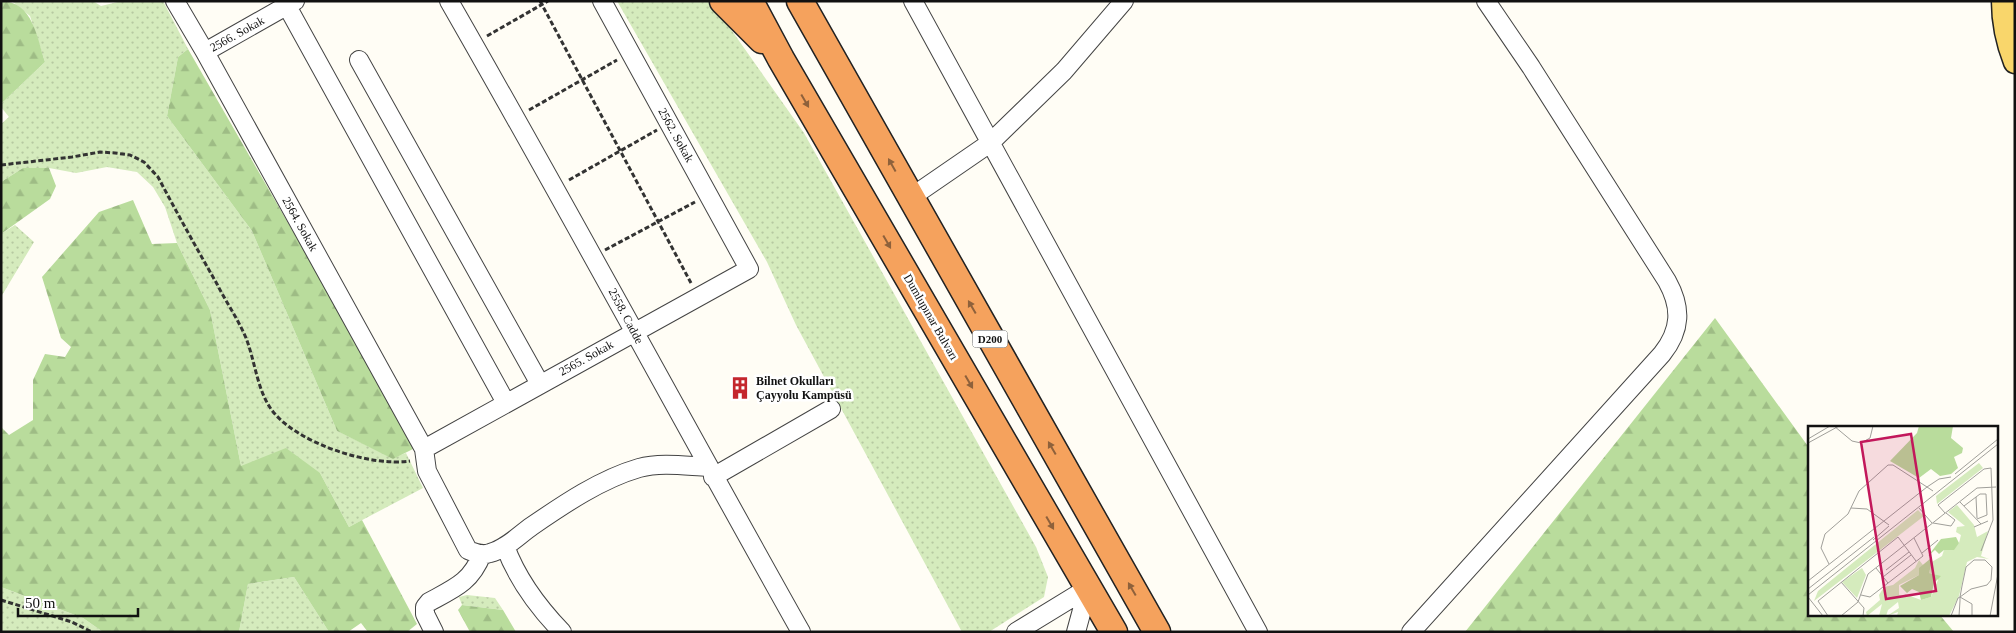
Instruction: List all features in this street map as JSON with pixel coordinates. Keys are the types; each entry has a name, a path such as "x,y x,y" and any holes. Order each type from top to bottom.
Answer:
{"highway":[{"path":"723,1 781,59"},
{"name":"Dumlupınar Bulvarı","path":"750,1 781,59 1114,632"},
{"name":"D200","path":"800,1 1156,632"},
{"path":"813,1 826,45"}],"main road":[{"path":"2003,1 2003,16 2009,46 2015,62"}],"street":[{"name":"2564. Sokak","path":"175,1 205,52 424,454 427,471 468,550 482,554"},
{"name":"2558. Cadde","path":"449,1 556,188 801,632"},
{"name":"2562. Sokak","path":"602,1 749,269"},
{"path":"914,1 1258,632"},
{"path":"910,198 990,143 1064,71 1124,1"},
{"path":"1411,632 1662,354 1674,336 1677,318 1676,298 1667,281 1531,67 1486,1"},
{"name":"2566. Sokak","path":"205,52 291,4"},
{"path":"291,4 506,402"},
{"path":"360,60 540,384"},
{"name":"2565. Sokak","path":"424,454 506,402 749,269"},
{"path":"434,632 425,614 425,607 429,602 467,581 477,568 482,554 489,554 505,546 577,497 626,473 650,466 711,472 831,409"},
{"path":"505,546 522,584 562,632"},
{"path":"1016,632 1088,588"},
{"path":"1076,632 1088,588"}],"path":[{"path":"474,44 541,3 548,1"},
{"path":"541,3 699,297"},
{"path":"516,117 630,52"},
{"path":"556,188 669,123"},
{"path":"1,165 100,152 130,156 144,162 158,178 246,337 262,389 272,410 285,423 307,439 333,449 383,462 404,462 424,454"},
{"path":"593,256 708,195"},
{"path":"1,600 72,622 92,632"}],"green space":[{"path":"1,1 20,7 27,14 36,32 45,62 1,104"},
{"path":"12,1 93,1 101,6 122,1 163,1 188,49 178,57 167,116 252,231 337,431 393,458 406,453 423,488 349,527 320,473 241,466 210,310 177,243 165,207 153,187 137,172 107,167 76,173 49,168 23,168 1,182 1,124 9,117 1,107 1,104 45,62 30,16"},
{"path":"617,1 711,1 804,133 1036,547 1048,577 1044,597 989,632 962,632 796,325 767,262"},
{"path":"188,49 417,447 393,459 337,431 252,231 167,116 178,57"},
{"path":"23,168 49,168 56,186 50,199 1,234 1,182"},
{"path":"133,200 152,244 177,243 210,310 241,466 286,448 320,473 349,527 362,520 417,624 407,632 368,632 361,623 348,632 329,632 294,577 248,584 239,632 103,632 83,618 1,587 1,427 9,435 33,420 33,380 45,354 65,357 71,347 61,338 42,277 99,212"},
{"path":"15,225 34,242 1,297 1,234"},
{"path":"1715,318 1808,446 1808,616 1941,616 1954,632 1465,632"},
{"path":"294,577 329,632 239,632 248,584"},
{"path":"1,587 83,618 103,632 1,632"},
{"path":"467,595 495,598 503,610 462,605 459,597"},
{"path":"462,605 503,610 516,632 470,632 458,610"}],"place":[{"name":"Bilnet Okulları Çayyolu Kampüsü","path":"740,388"}]}
